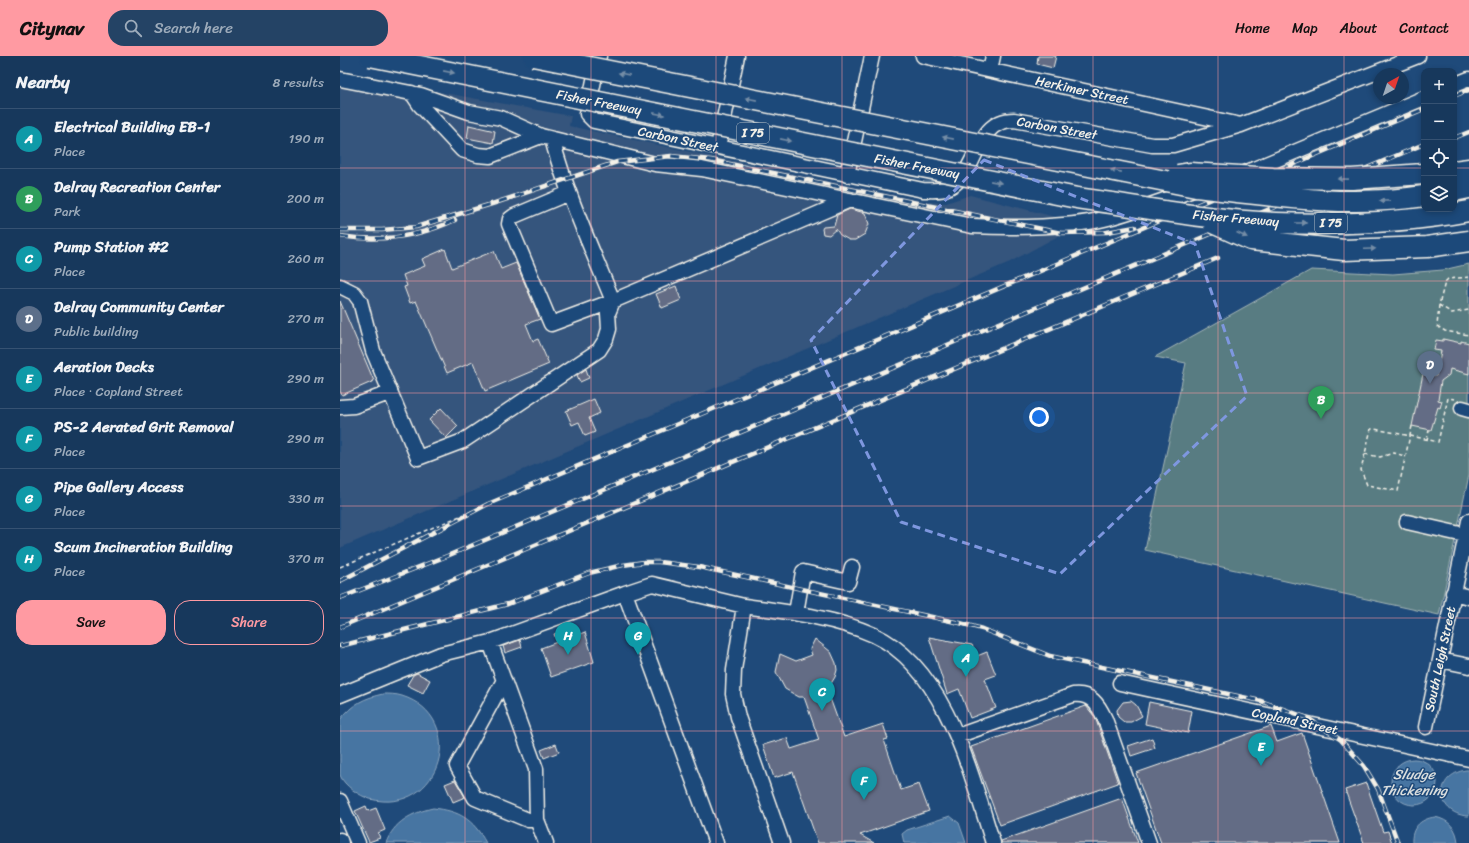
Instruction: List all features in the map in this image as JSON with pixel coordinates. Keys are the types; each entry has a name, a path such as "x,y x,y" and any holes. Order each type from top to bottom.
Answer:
{"highway":[{"name":"Fisher Freeway","path":"370,56 1077,198 1193,214 1276,223 1389,222 1469,211"},
{"name":"Fisher Freeway","path":"533,56 1196,187 1296,199 1393,201 1421,196"},
{"path":"1457,171 1469,169"},
{"path":"1154,179 1190,173 1273,178 1352,179 1421,174"},
{"path":"1457,190 1469,188"},
{"path":"1193,214 1252,240 1344,250 1427,248 1469,241"}],"street":[{"name":"Carbon Street","path":"599,56 587,114 594,121 923,190 945,189 958,181 967,169 987,130 998,122 1008,120 1163,146 1180,143 1241,125 1418,56"},
{"path":"718,147 736,56"},
{"path":"847,175 872,56"},
{"name":"Herkimer Street","path":"923,56 1241,125"},
{"path":"990,70 993,56"},
{"path":"340,79 412,93 469,112 501,118 546,138 655,164 702,169 972,226 1002,228 1070,223 1111,217 1252,170 1421,99"},
{"path":"1457,84 1469,79"},
{"path":"412,93 420,105 462,150 478,156 490,156 546,138"},
{"path":"340,286 354,293 360,301 372,351 418,458 463,441 598,350 606,339 609,329 608,313 613,301 546,138"},
{"path":"569,193 514,216 509,224 551,324 613,301 850,200"},
{"path":"340,407 354,406 389,393"},
{"name":"South Leigh Street","path":"1426,727 1453,593 1468,535 1469,521"},
{"path":"1407,522 1468,535"},
{"path":"796,614 803,572 848,582 852,567"},
{"path":"340,695 441,654 490,642 652,584 744,606 796,614 853,627 875,636 898,650 919,672 943,706 957,736 993,843"},
{"path":"625,593 716,843"},
{"path":"1453,593 1469,597"},
{"path":"744,606 734,670 733,694 738,717 782,843"},
{"path":"490,642 536,769 537,820 546,843"},
{"path":"1440,660 1469,666"},
{"path":"504,680 457,766 475,798 528,820 537,820"},
{"name":"Copland Street","path":"1120,683 1469,759"},
{"path":"957,736 1073,695 1085,695 1091,698 1099,706 1105,719 1148,843"},
{"path":"340,802 358,843"}],"path":[{"path":"1469,278 1448,279 1445,282 1436,321 1437,326 1445,330 1469,335"},
{"path":"1439,305 1452,313 1469,310"},
{"path":"1412,426 1410,436 1405,456 1398,491 1367,485 1361,470 1371,429 1410,436 1438,442 1448,398 1462,406"},
{"path":"1427,440 1429,430"},
{"path":"1365,454 1380,457 1394,453 1405,456"},
{"path":"340,567 488,504"}],"highlighted area":[{"path":"984,160 1195,244 1247,396 1060,574 901,522 811,340"}],"shaded area":[{"path":"340,74 571,116 569,126 927,202 946,203 970,195 1059,218 1075,227 1010,262 340,548"}],"green space":[{"path":"1469,264 1469,475 1439,615 1145,550 1186,363 1155,357 1311,270 1393,274 1443,270"}],"water":[{"path":"383,694 395,694 402,696 423,707 435,723 440,743 438,762 429,780 415,793 395,801 370,799 362,796 349,787 340,775 340,720 359,702"},
{"name":"Sludge Thickening","path":"1410,759 1418,759 1427,763 1433,769 1437,782 1433,795 1427,801 1418,805 1410,805 1401,801 1395,795 1391,786 1391,778 1395,769 1401,763"},
{"name":"Sludge Thickening","path":"1469,770 1469,816 1456,813 1449,808 1444,801 1442,794 1448,779 1456,773"},
{"path":"433,808 451,811 465,818 471,822 486,843 386,843 394,829 404,820"},
{"path":"950,816 959,823 966,843 904,843 902,834 907,830"},
{"name":"Sludge Thickening","path":"1435,817 1444,820 1454,829 1458,843 1412,843 1413,833 1418,825 1425,820"}],"building":[{"path":"1038,56 1056,56 1053,68 1037,64"},
{"path":"469,125 495,131 493,143 467,138"},
{"path":"850,209 865,213 869,224 865,234 855,240 849,240 840,235 836,229 829,235 823,234 823,227 834,226 837,215"},
{"path":"445,249 452,268 494,251 501,269 516,263 540,319 526,324 533,341 538,339 549,364 485,391 473,362 447,373 416,301 410,303 404,287 407,286 403,275 425,266 422,259"},
{"path":"676,286 681,300 662,308 656,294"},
{"path":"340,301 374,381 342,395 340,391"},
{"path":"1443,339 1461,343 1461,341 1469,343 1469,374 1450,369 1449,375 1441,381 1438,400 1442,401 1440,408 1438,407 1431,430 1412,426 1423,374 1436,376 1441,351 1434,350 1436,340 1443,341"},
{"path":"586,369 589,378 580,382 577,375"},
{"path":"594,399 600,413 589,418 595,432 585,436 579,422 572,425 566,411"},
{"path":"441,408 458,426 446,438 429,420"},
{"path":"573,628 575,636 585,632 594,662 551,677 541,648 557,642 554,634"},
{"path":"929,637 972,645 977,656 987,652 996,675 985,679 996,708 970,718 959,689 947,694"},
{"path":"815,639 831,652 836,663 837,670 835,677 827,690 844,737 883,724 888,739 884,740 901,790 919,784 929,811 860,835 874,843 818,843 793,772 774,778 763,745 787,738 791,749 819,740 804,697 799,697 785,689 776,672 780,654 796,661 812,655 810,649"},
{"path":"520,640 522,647 505,653 503,646"},
{"path":"417,673 430,680 423,693 407,685 413,675"},
{"path":"1131,701 1136,705 1142,716 1131,722 1124,722 1118,717 1117,710 1123,702"},
{"path":"1149,702 1192,711 1188,733 1145,724"},
{"path":"1086,706 1095,717 1118,783 1000,825 971,747"},
{"path":"1271,726 1277,742 1302,733 1340,843 1161,843 1136,773"},
{"path":"1152,738 1155,748 1131,756 1128,746"},
{"path":"556,744 559,752 544,758 541,750"},
{"path":"455,780 465,797 453,802 445,784"},
{"path":"1366,783 1383,832 1388,831 1392,843 1364,843 1345,790"},
{"path":"1122,798 1138,843 1001,843 1001,841"},
{"path":"366,806 368,811 376,808 385,830 378,833 380,838 369,842 355,811"}],"railway":[{"path":"1457,95 1469,90"},
{"path":"340,581 488,504 1421,110"},
{"path":"1457,137 1469,132"},
{"path":"340,598 447,556 1421,145"},
{"path":"340,230 382,230 416,227 495,203 617,162 671,156 711,160 1061,233 1107,232 1135,227"},
{"path":"340,236 355,238 399,237 427,231 455,220"},
{"path":"340,627 1218,258"},
{"path":"340,646 508,604 589,573 623,565 644,562 659,562 699,567 960,623 982,629 1050,656 1261,701 1308,718 1341,740 1364,766 1378,789 1398,843"}],"place":[{"name":"Delray Community Center","path":"1430,384"},
{"name":"Delray Recreation Center","path":"1321,419"},
{"name":"Scum Incineration Building","path":"568,655"},
{"name":"Pipe Gallery Access","path":"638,655"},
{"name":"Electrical Building EB-1","path":"966,677"},
{"name":"Pump Station #2","path":"822,711"},
{"name":"Aeration Decks","path":"1261,766"},
{"name":"PS-2 Aerated Grit Removal","path":"864,800"}]}
